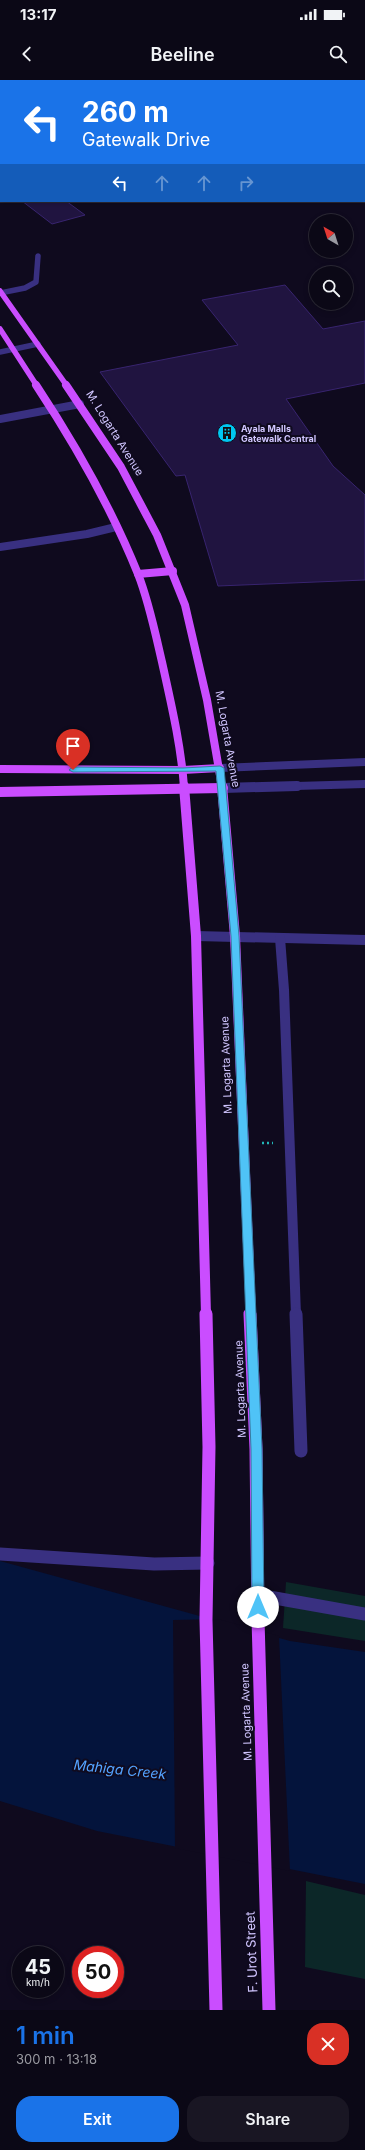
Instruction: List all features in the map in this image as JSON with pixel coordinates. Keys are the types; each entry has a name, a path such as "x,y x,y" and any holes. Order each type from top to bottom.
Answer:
{"main road":[{"name":"M. Logarta Avenue","path":"0,292 80,404 121,467 157,535 185,605 207,700 220,768 223,788 235,936 256,1449 258,1619 266,1894"},
{"path":"0,329 52,409 89,470 138,574 149,607 170,696 183,770 196,936 209,1447 206,1620 216,2010"},
{"path":"138,574 172,571"},
{"path":"0,769 183,770 220,768"},
{"path":"0,792 185,790 223,788"},
{"name":"F. Urot Street","path":"266,1894 269,2010"}],"street":[{"path":"0,292 25,288 36,282 38,275 38,256"},
{"path":"0,352 38,344"},
{"path":"0,419 80,404"},
{"path":"0,547 87,534 116,527"},
{"path":"220,768 365,762"},
{"path":"223,788 365,784"},
{"path":"196,936 365,940"},
{"path":"280,938 284,990 301,1451"},
{"path":"0,1554 154,1564 208,1563"},
{"path":"258,1595 365,1614"}],"path":[{"path":"243,1142 290,1144"}],"green space":[{"path":"286,1582 365,1596 365,1641 283,1628"},
{"path":"306,1881 365,1895 365,1979 305,1967"}],"water":[{"name":"Mahiga Creek","path":"0,1561 290,1641 365,1652 365,1884 97,1831 0,1801"}],"pier":[{"path":"218,1619 279,1636 290,1871 175,1848 173,1620"}],"building":[{"path":"23,202 67,202 85,215 52,224"},
{"name":"Ayala Malls Gatewalk Central","path":"285,285 323,329 365,321 365,383 286,399 333,466 365,495 365,580 218,586 185,475 176,476 100,372 238,345 202,300"}],"place":[{"name":"Ayala Malls Gatewalk Central","path":"227,433"}],"route":[{"path":"73,770 183,770 220,768 223,788 235,936 256,1449 258,1607"}]}
